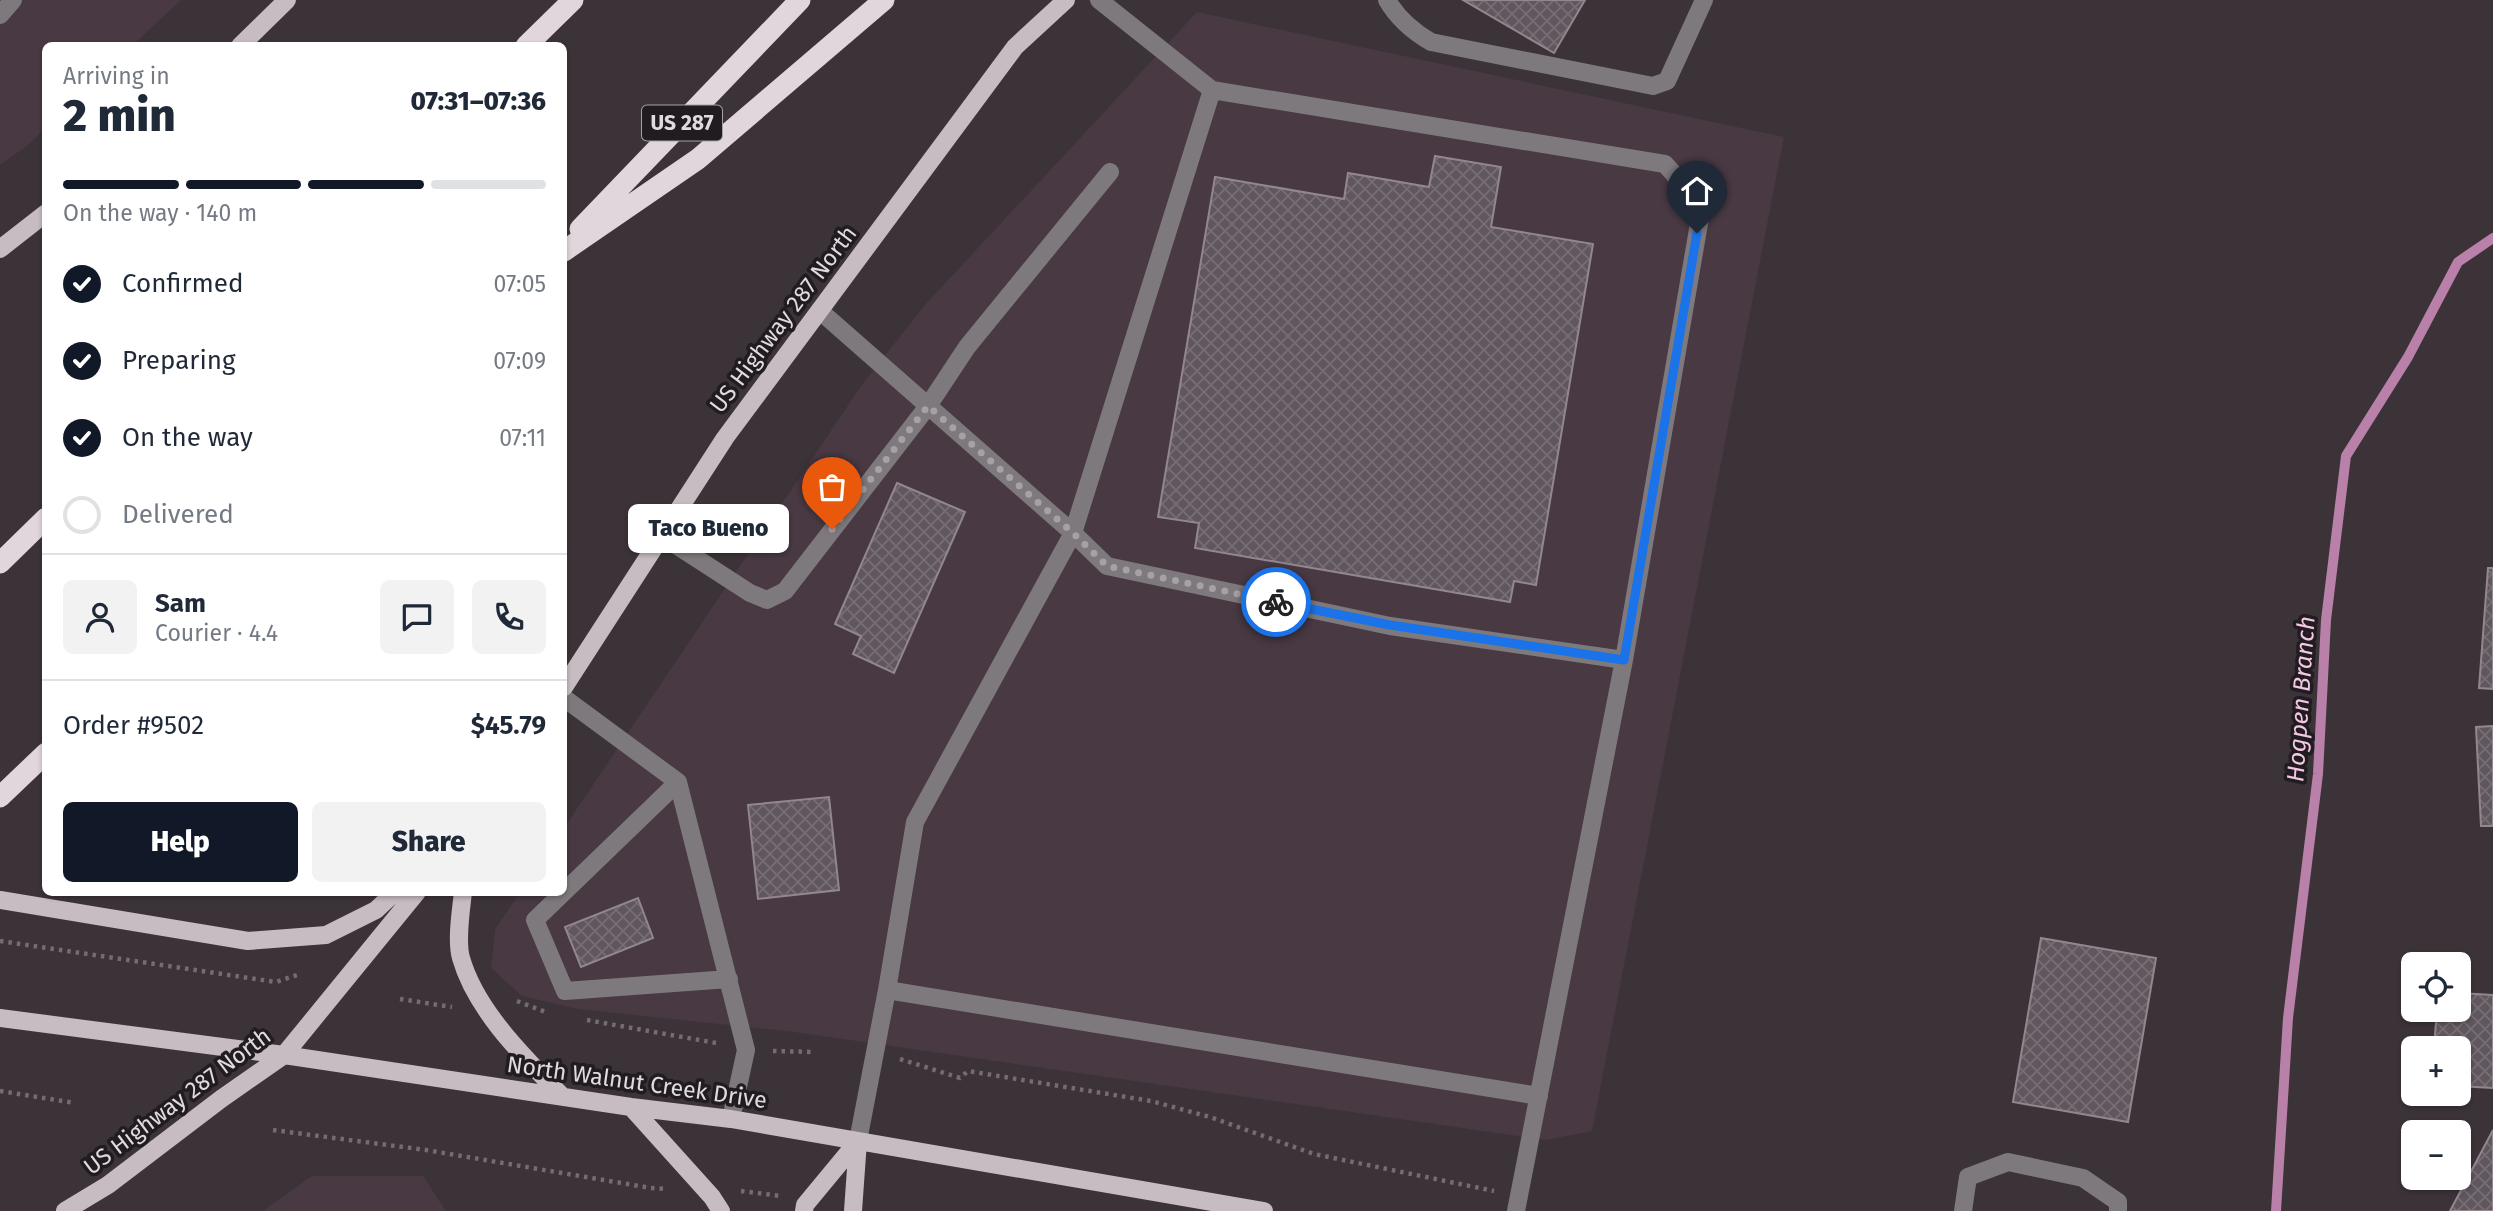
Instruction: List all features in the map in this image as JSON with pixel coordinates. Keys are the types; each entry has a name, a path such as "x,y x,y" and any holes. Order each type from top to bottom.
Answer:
{"highway":[{"path":"530,42 573,0"},
{"name":"US 287","path":"567,242 800,0"},
{"path":"567,249 698,159 884,0"},
{"path":"0,563 42,522"},
{"path":"0,797 42,757"}],"main road":[{"path":"244,42 287,0"},
{"name":"US Highway 287 North","path":"567,682 725,438 1015,47 1066,0"},
{"path":"0,249 42,216"},
{"path":"0,900 172,926 248,941 326,934 376,910 391,896"},
{"name":"US Highway 287 North","path":"65,1211 108,1185 284,1055 414,896"},
{"path":"463,896 460,956 478,996 517,1049 563,1097"},
{"name":"North Walnut Creek Drive","path":"4,1019 284,1055 631,1107 731,1118 1264,1211"},
{"path":"631,1107 712,1197 721,1211"},
{"path":"804,1211 805,1205 858,1141"},
{"path":"853,1211 858,1141"}],"lane":[{"path":"0,15 13,0"},
{"path":"1099,0 1212,90 1665,164 1702,206 1624,660 1517,1203"},
{"path":"1387,0 1411,30 1431,42 1653,86 1667,81 1704,0"},
{"path":"858,1141 915,822 1073,533 1212,90"},
{"path":"662,536 750,593 767,600 785,591 928,406 967,347 1110,172"},
{"path":"820,311 1107,566 1390,625 1624,660"},
{"path":"567,700 678,782 746,1050 731,1118"},
{"path":"567,889 678,782"},
{"path":"560,896 535,920 565,991 729,979"},
{"path":"887,990 1539,1096"},
{"path":"1964,1211 1968,1177 2008,1161 2083,1178 2118,1202 2118,1211"}],"path":[{"path":"0,941 276,982 298,975"},
{"path":"400,999 454,1007 478,996 510,998 555,1015"},
{"path":"583,1019 694,1037 746,1050 815,1052"},
{"path":"899,1058 960,1078 968,1071 1151,1101 1210,1116 1314,1154 1517,1203"},
{"path":"0,1091 75,1103"},
{"path":"273,1130 426,1150 651,1188 673,1189"},
{"path":"733,1190 791,1198"}],"shaded area":[{"path":"0,0 181,0 136,42 42,42 42,131 27,146 0,165"},
{"path":"1197,12 1784,137 1592,1131 1546,1140 794,1032 578,1009 522,996 491,968 495,929 518,896 567,896 567,824 861,386 924,306"},
{"path":"312,1176 423,1176 446,1211 263,1211"}],"building":[{"path":"1463,0 1585,0 1554,53"},
{"path":"1435,156 1501,167 1491,227 1593,244 1536,585 1514,581 1510,602 1195,548 1199,523 1158,517 1215,177 1344,199 1348,173 1429,187"},
{"path":"897,483 965,512 894,673 853,654 861,636 835,624"},
{"path":"2488,568 2493,568 2493,689 2479,688"},
{"path":"2493,726 2493,826 2481,826 2476,727"},
{"path":"829,797 839,890 758,899 748,805"},
{"path":"638,898 653,938 581,967 565,927"},
{"path":"2041,938 2156,958 2128,1122 2013,1102"},
{"path":"2471,994 2493,995 2493,1088 2471,1087 2471,1036 2435,1036 2436,1022 2471,1022"},
{"path":"2493,1130 2493,1211 2450,1211 2461,1190 2471,1190 2471,1171"}],"waterway":[{"name":"Hogpen Branch","path":"2276,1211 2288,1018 2318,774 2326,620 2346,456 2408,357 2458,262 2493,238"}],"way so far":[{"path":"832,529 928,406 1107,566 1276,602"}],"place":[{"name":"Taco Bueno","path":"832,529"}],"route":[{"path":"1276,602 1390,625 1624,660 1697,233"}]}
